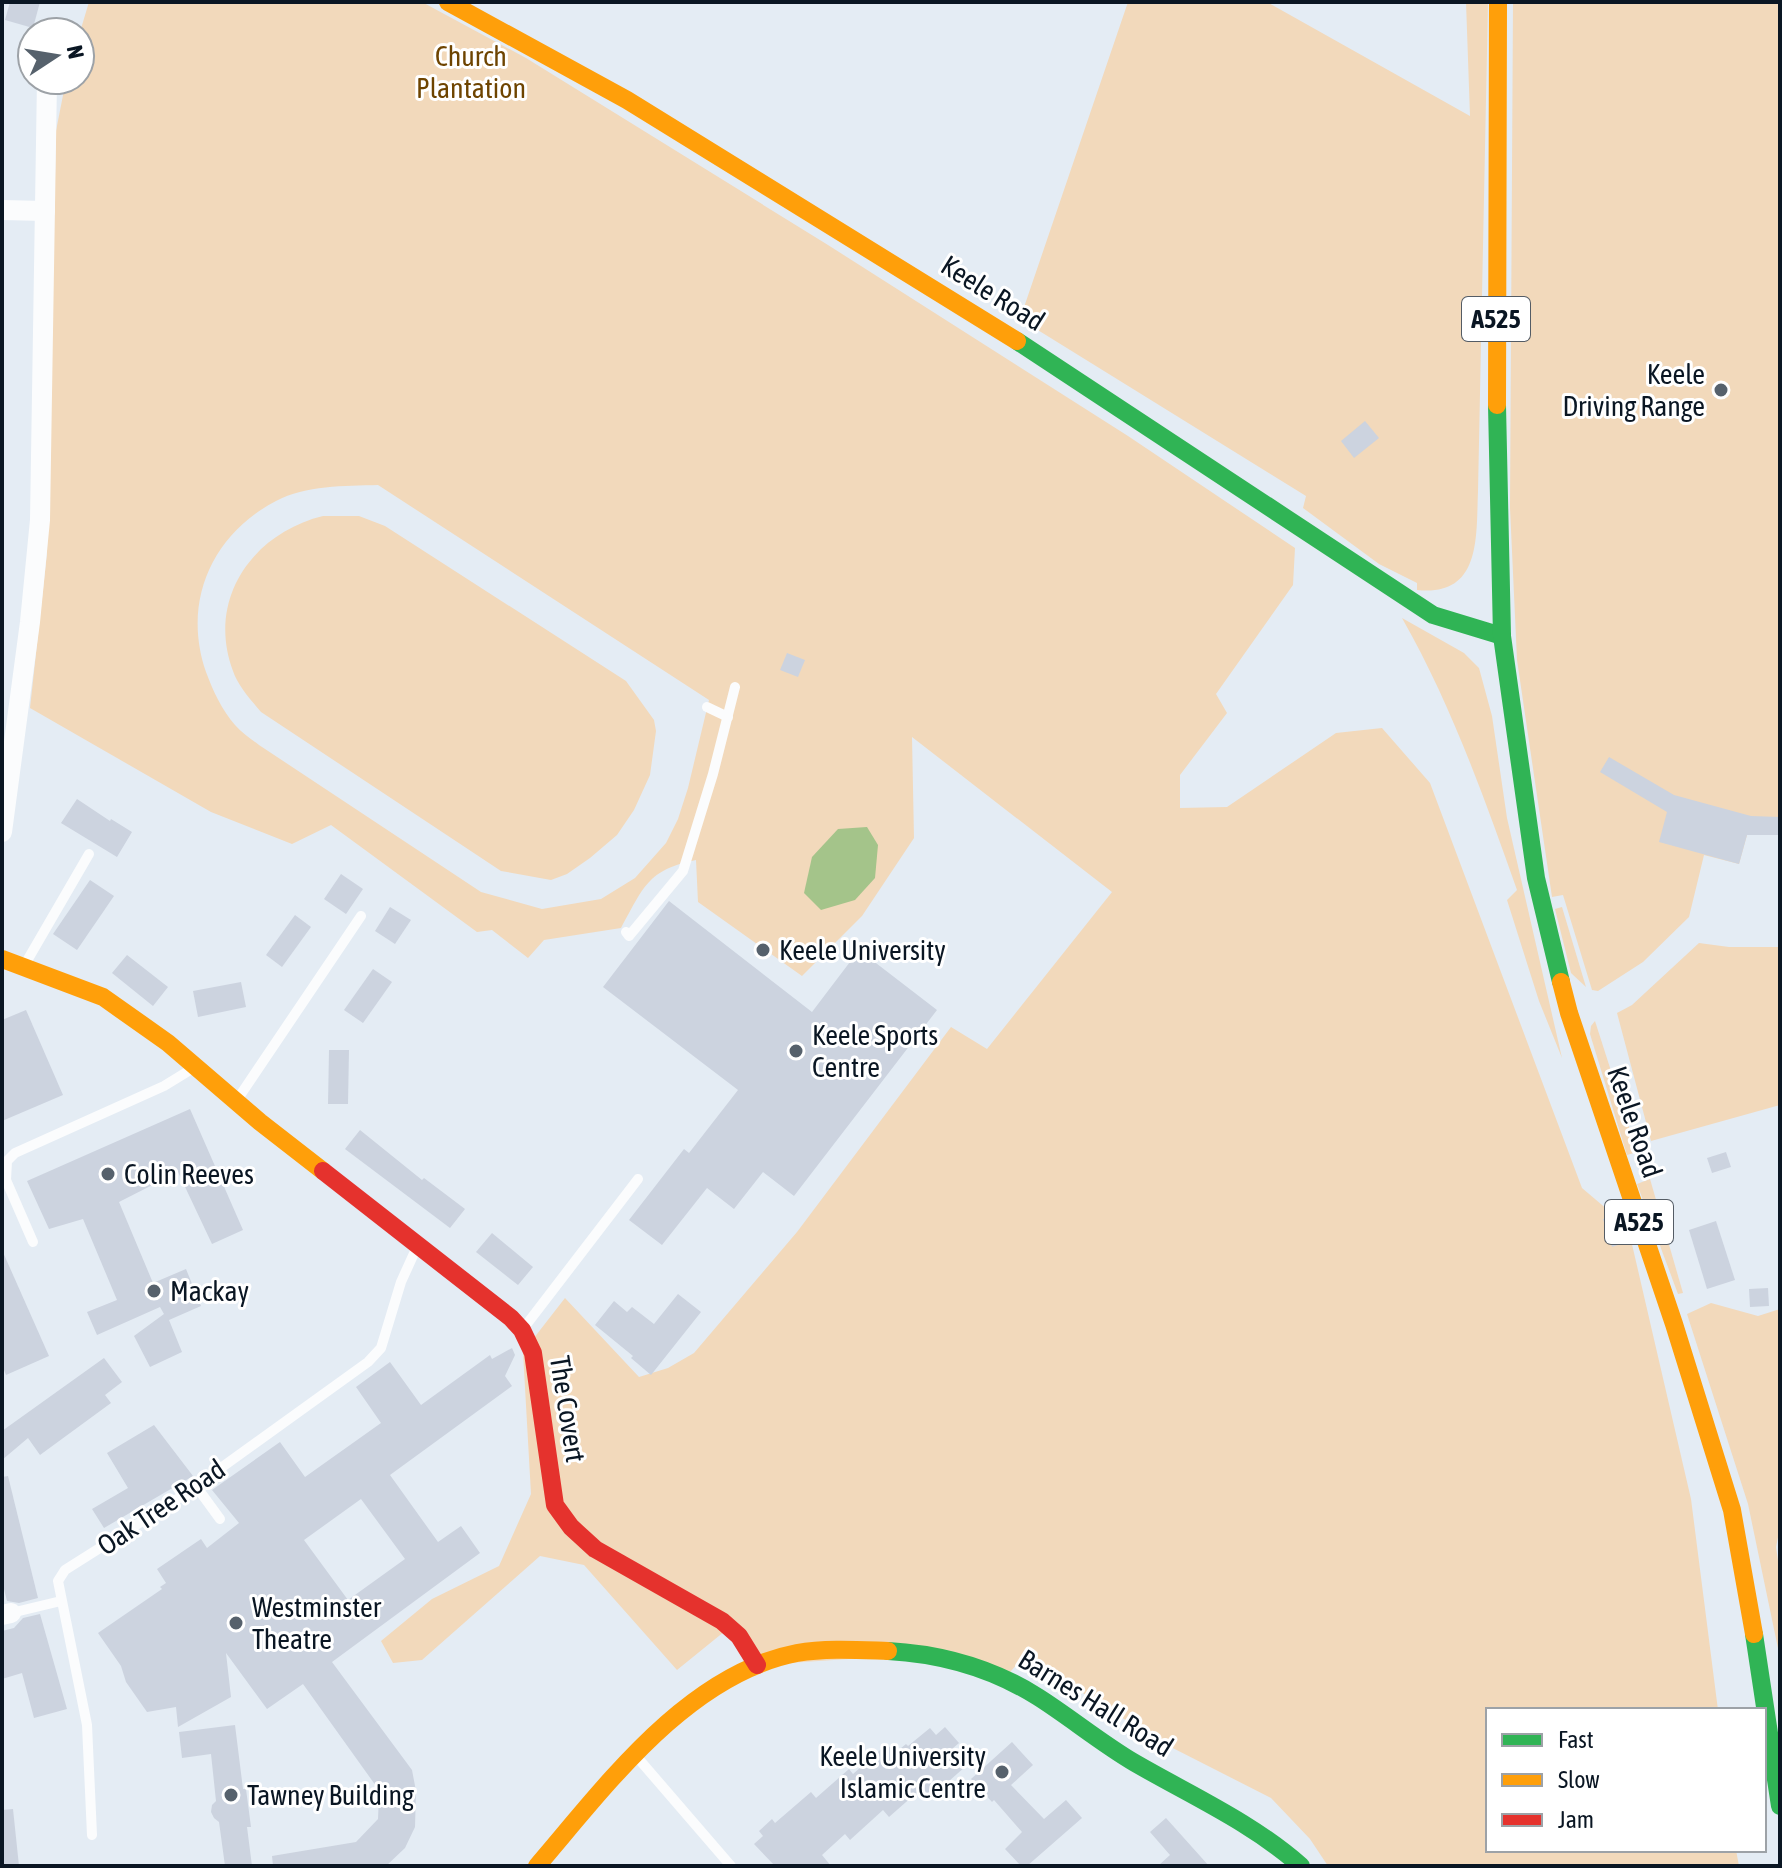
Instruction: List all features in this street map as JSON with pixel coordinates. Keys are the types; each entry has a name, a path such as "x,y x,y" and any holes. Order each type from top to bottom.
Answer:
{"street":[{"name":"Keele Road","path":"448,2 627,100 1031,350 1433,615 1502,636"},
{"name":"Keele Road","path":"1498,2 1496,381 1502,636 1536,878 1569,1013 1674,1324 1732,1510 1762,1680 1780,1806"},
{"path":"2,832 30,622 40,520 47,96"},
{"path":"2,210 45,211"},
{"name":"The Covert","path":"2,959 103,997 196,1066 235,1102 501,1309 522,1330 533,1353 555,1505 571,1527 595,1549 722,1621 739,1636 757,1665"},
{"name":"Barnes Hall Road","path":"537,1866 636,1755 703,1696 757,1665 790,1654 880,1650 924,1654 986,1670 1039,1698 1131,1761 1261,1833 1301,1866"}],"lane":[{"path":"626,932 629,936 683,871 713,774 735,687"},
{"path":"707,707 728,717"},
{"path":"24,966 89,854"},
{"path":"235,1102 361,916"},
{"path":"33,1242 6,1180 7,1161 15,1153 164,1086 196,1066"},
{"path":"522,1330 638,1179"},
{"name":"Oak Tree Road","path":"92,1835 87,1725 58,1581 65,1570 196,1486 368,1362 381,1348 401,1282 418,1243"},
{"path":"196,1486 220,1519"},
{"path":"7,1614 61,1601"},
{"path":"636,1755 731,1866"}],"green space":[{"name":"Church Plantation","path":"89,2 422,2 526,58 828,245 1128,436 1295,548 1293,585 1216,694 1227,713 1180,775 1180,808 1227,807 1336,733 1382,728 1430,783 1582,1188 1628,1227 1691,1499 1718,1708 1486,1708 1486,1852 1736,1852 1739,1866 1328,1866 1310,1839 1271,1798 1159,1741 1024,1656 1005,1678 924,1654 757,1665 730,1627 677,1670 584,1565 540,1556 422,1660 393,1663 381,1641 432,1599 499,1566 531,1494 523,1352 565,1298 639,1377 668,1368 694,1353 797,1232 951,1027 987,1049 1112,892 912,737 914,838 862,916 802,976 698,902 696,860 667,869 649,882 621,928 544,940 528,958 492,930 477,932 331,825 292,844 211,812 30,708 47,553 56,131 63,96 96,96 96,16 85,16","holes":["378,485 709,700 678,819 666,843 635,878 601,899 542,909 481,892 259,745 230,719 206,672 199,646 200,597 219,552 234,532 276,501 312,489"]},
{"path":"1128,2 1267,2 1470,116 1466,2 1488,2 1477,526 1471,560 1454,584 1438,590 1417,590 1417,583 1379,564 1303,508 1306,496 1020,319"},
{"path":"1513,2 1780,2 1780,835 1747,835 1739,864 1704,855 1689,917 1643,962 1598,991 1592,990 1563,895 1552,897 1517,660 1510,508"},
{"path":"323,516 359,516 385,526 626,681 654,720 656,731 650,775 634,810 617,835 590,858 567,874 551,880 501,871 261,712 249,698 235,677 226,644 226,619 231,595 242,573 276,537"},
{"path":"1402,618 1464,653 1479,668 1492,716 1507,818 1562,1058 1539,1001 1507,900 1517,890 1492,820 1451,717"},
{"path":"1562,907 1586,987 1571,973 1555,909"},
{"path":"1699,943 1729,947 1780,947 1780,1105 1651,1141 1617,1013 1632,1005"},
{"path":"1595,1021 1637,1152 1627,1155 1590,1034"},
{"path":"1650,1179 1683,1293 1678,1294 1637,1184"},
{"path":"1711,1303 1758,1316 1780,1309 1780,1527 1776,1547 1780,1575 1780,1658 1748,1504 1687,1314"}],"shaded area":[{"path":"867,827 878,845 875,878 855,900 821,910 804,893 812,857 838,829"}],"building":[{"path":"10,2 40,2 36,16 16,16 16,23 5,20"},
{"path":"1365,421 1379,438 1354,458 1341,441"},
{"path":"787,653 805,660 798,677 780,670"},
{"path":"1609,757 1674,795 1751,816 1780,817 1780,835 1747,835 1739,864 1659,842 1667,812 1600,772"},
{"path":"77,799 132,832 117,857 61,823"},
{"path":"341,874 363,889 346,914 324,899"},
{"path":"90,880 114,896 77,950 53,934"},
{"name":"Keele Sports Centre","path":"669,901 812,1012 859,950 937,1010 794,1196 763,1172 734,1209 707,1188 662,1245 629,1220 684,1149 689,1153 738,1090 603,987"},
{"path":"390,907 411,920 395,944 375,931"},
{"path":"295,915 311,927 282,967 266,955"},
{"path":"127,955 168,987 153,1006 112,973"},
{"path":"373,969 392,982 363,1023 344,1010"},
{"path":"241,982 246,1007 198,1017 193,991"},
{"path":"26,1010 63,1095 2,1121 2,1020"},
{"path":"329,1050 349,1050 348,1104 328,1104"},
{"name":"Colin Reeves","path":"190,1109 243,1230 212,1244 178,1172 119,1202 153,1283 186,1269 201,1306 169,1320 182,1352 150,1367 134,1336 164,1314 160,1307 97,1335 87,1312 117,1300 83,1219 49,1229 27,1181"},
{"path":"360,1130 422,1180 424,1178 465,1209 450,1228 345,1149"},
{"path":"1726,1152 1731,1167 1712,1173 1707,1158"},
{"path":"1618,1214 1627,1242 1612,1247 1603,1219"},
{"path":"1716,1221 1735,1280 1707,1289 1689,1230"},
{"path":"492,1233 533,1267 518,1285 476,1252"},
{"path":"2,1250 49,1356 6,1375 2,1365"},
{"path":"1768,1288 1769,1306 1750,1307 1749,1289"},
{"path":"678,1294 701,1312 651,1375 595,1325 614,1301 627,1312 632,1307 654,1324"},
{"path":"512,1348 515,1355 505,1376 512,1386 390,1475 438,1542 461,1526 480,1553 332,1662 412,1770 416,1791 415,1827 405,1848 386,1866 273,1866 272,1856 356,1842 378,1819 379,1795 376,1786 303,1684 267,1709 226,1653 231,1697 178,1727 176,1707 147,1712 98,1633 162,1589 160,1587 166,1583 157,1569 201,1539 207,1548 239,1523 212,1490 280,1442 305,1477 381,1423 356,1387 390,1362 421,1405 490,1355 492,1359","holes":["361,1499 405,1559 348,1600 304,1540"]},
{"path":"104,1358 122,1382 105,1395 111,1403 40,1455 28,1438 2,1460 2,1431"},
{"path":"154,1425 193,1476 104,1528 92,1509 128,1488 107,1453"},
{"path":"8,1476 38,1598 19,1603 7,1601 2,1581 2,1477"},
{"path":"40,1614 67,1709 34,1718 22,1673 2,1679 2,1631 14,1628 23,1618"},
{"name":"Tawney Building","path":"235,1725 251,1827 247,1827 252,1866 225,1866 219,1822 211,1812 216,1801 211,1754 182,1758 179,1732"},
{"path":"945,1727 959,1743 952,1749 966,1766 931,1797 922,1788 889,1817 883,1810 850,1840 845,1834 822,1855 831,1866 775,1866 754,1844 763,1836 759,1831 772,1819 775,1823 811,1792 816,1798 849,1769 853,1774 887,1744 895,1753 930,1728 936,1735"},
{"path":"1012,1742 1033,1765 1011,1785 1044,1819 1066,1800 1082,1818 1027,1866 1021,1866 1005,1849 1022,1832 971,1779"},
{"path":"13,1809 19,1866 2,1866 2,1810"},
{"path":"1166,1818 1209,1866 1158,1866 1170,1855 1150,1832"}],"traffic: fast":[{"path":"1017,341 1433,615 1502,636"},
{"path":"1497,405 1502,636 1536,878 1561,982"},
{"path":"1754,1634 1765,1708"},
{"path":"888,1651 928,1655 966,1664 1021,1687 1122,1755 1242,1823 1301,1866"},
{"path":"1766,1713 1780,1806"}],"traffic: slow":[{"path":"448,2 627,100 1017,341"},
{"path":"1497,405 1498,2"},
{"path":"2,959 103,997 168,1043 323,1171"},
{"path":"1561,982 1732,1510 1754,1634"},
{"path":"537,1866 620,1769 651,1738 684,1709 720,1684 757,1665 797,1653 888,1651"}],"traffic: jam":[{"path":"323,1171 511,1318 522,1330 533,1353 555,1505 571,1527 595,1549 722,1621 739,1636 757,1665"}],"place":[{"name":"Keele Driving Range","path":"1721,390"},
{"name":"Keele University","path":"763,950"},
{"name":"Keele Sports Centre","path":"796,1051"},
{"name":"Colin Reeves","path":"108,1174"},
{"name":"Mackay","path":"154,1291"},
{"name":"Westminster Theatre","path":"236,1623"},
{"name":"Keele University Islamic Centre","path":"1002,1772"},
{"name":"Tawney Building","path":"231,1795"}]}
